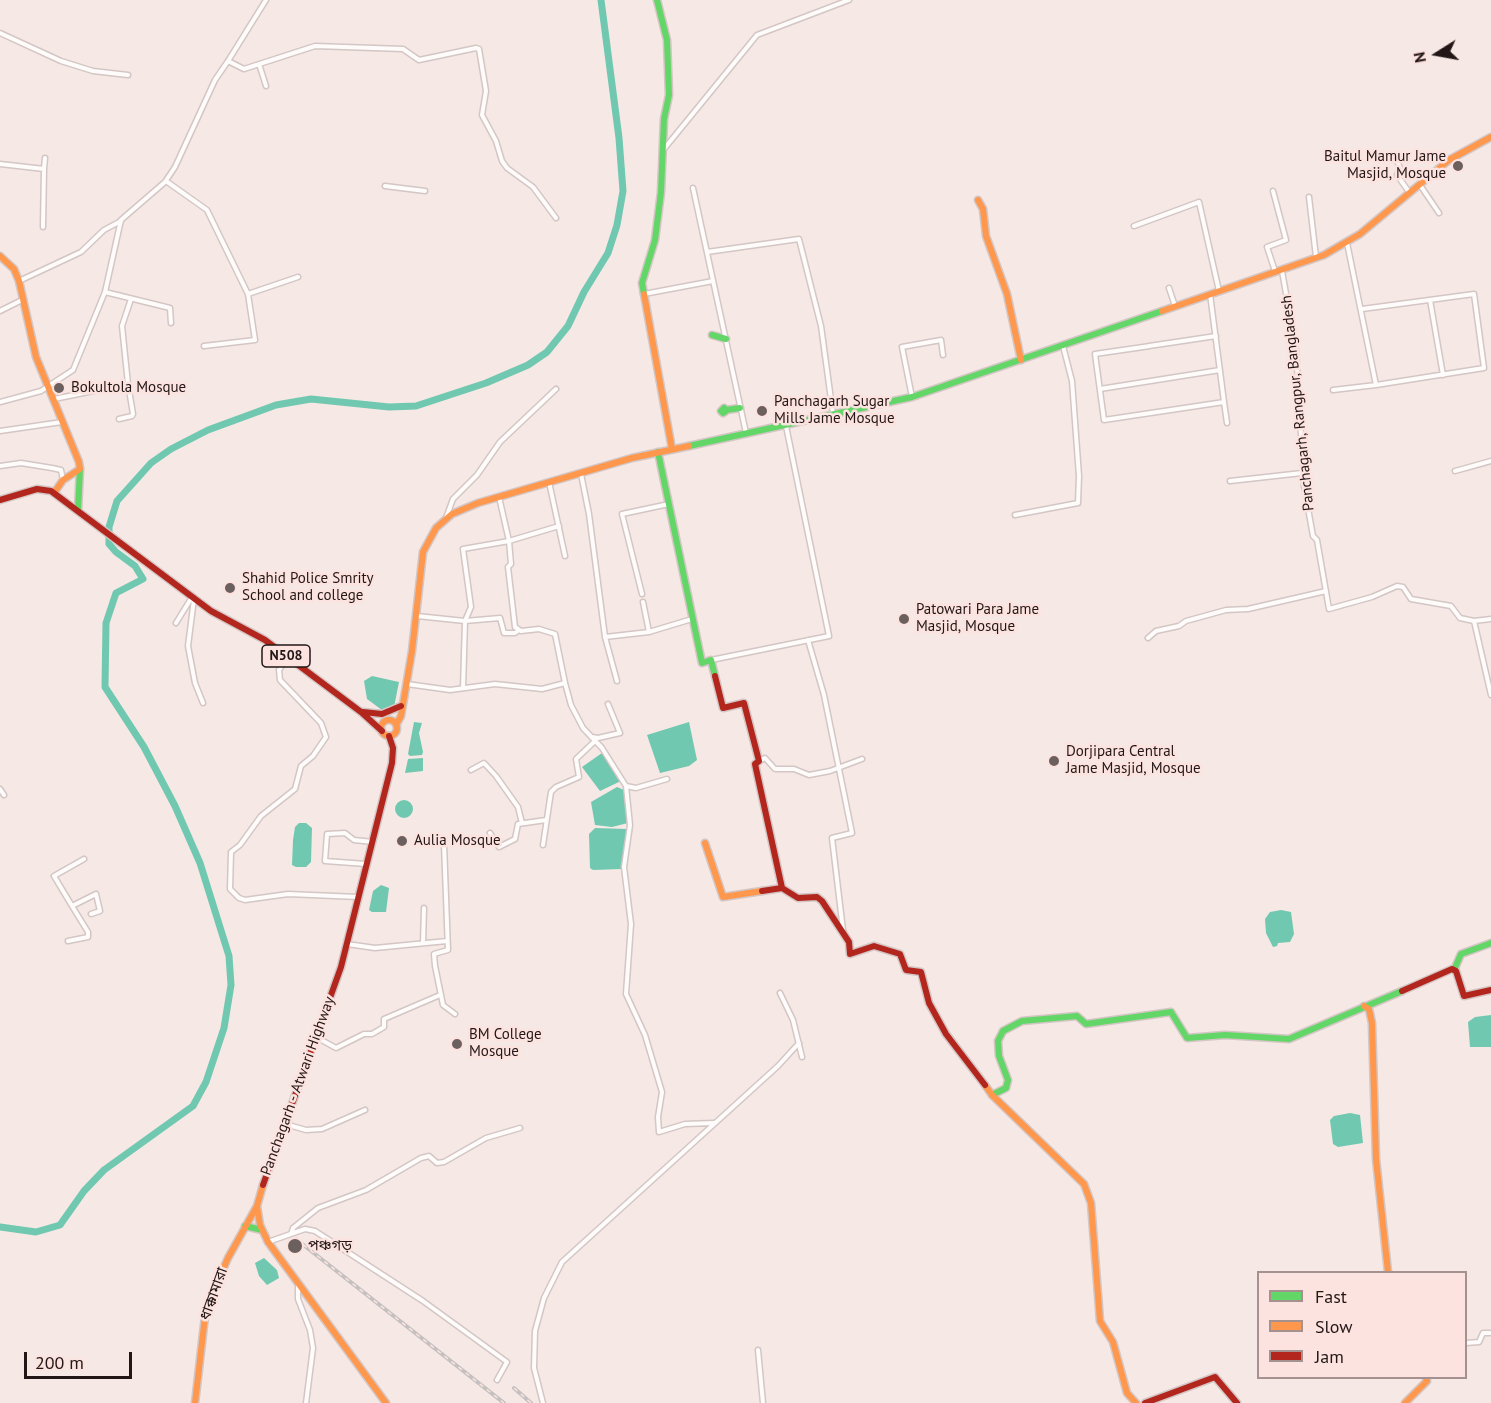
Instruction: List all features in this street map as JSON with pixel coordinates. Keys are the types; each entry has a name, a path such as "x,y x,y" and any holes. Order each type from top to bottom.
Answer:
{"main road":[{"path":"657,0 667,40 670,68 655,240 642,275 672,449"},
{"path":"446,518 468,506 580,472 658,452 912,397 1278,271 1347,243 1457,154 1491,137"},
{"path":"978,200 983,208 986,236 1007,294 1021,360"},
{"path":"0,256 14,269 19,281 36,357 79,462 78,510"},
{"path":"712,335 726,339"},
{"path":"726,410 740,408"},
{"path":"658,452 702,663 711,660 723,708 744,703 759,761 755,764 782,888"},
{"path":"0,500 37,489 54,492 63,480 80,469"},
{"name":"N508","path":"54,492 193,597 221,616 256,634 375,723"},
{"name":"Panchagarh - Atwari Highway","path":"386,1403 268,1242 262,1230 257,1206 260,1190 347,944 394,754 391,735 398,723 398,707 407,684 423,552 432,534 446,518"},
{"path":"362,712 382,714 398,707"},
{"path":"375,723 392,721 398,723"},
{"path":"382,731 384,722"},
{"path":"375,723 382,731 391,735"},
{"path":"705,843 723,897 782,888 798,898 817,897 849,942 850,954 874,946 900,954 906,970 921,972 929,1003 946,1034 974,1067 992,1095 1084,1184 1091,1203 1100,1321 1113,1342 1127,1394 1136,1403"},
{"path":"992,1095 1006,1088 1008,1080 999,1056 998,1041 1003,1031 1015,1023 1077,1016 1086,1024 1172,1012 1187,1038 1225,1035 1289,1039 1454,970 1461,954 1491,943"},
{"path":"1454,970 1464,996 1491,990"},
{"path":"1364,1006 1369,1009 1372,1023 1376,1159 1388,1271"},
{"name":"ধাক্কামারা","path":"195,1403 206,1308 215,1284 257,1206"},
{"path":"245,1226 262,1230"},
{"path":"1145,1403 1215,1377 1237,1403"},
{"path":"1405,1403 1427,1381 1426,1379"}],"street":[{"path":"19,281 81,252 104,230 121,220 166,181 187,145 214,80 266,0"},
{"path":"662,151 757,35 849,0"},
{"path":"0,33 61,61 93,71 128,75"},
{"path":"228,61 244,69 315,46 403,49 419,60 476,48 482,60 486,91 482,116 496,141 502,161 507,168 533,187 556,218"},
{"path":"259,64 266,86"},
{"path":"44,227 45,158"},
{"path":"1397,161 1400,168 1398,175 1409,193"},
{"path":"0,164 44,169"},
{"path":"166,181 207,210 248,294 255,340 204,346"},
{"path":"1419,184 1439,213"},
{"path":"385,186 425,191"},
{"path":"693,188 746,433"},
{"name":"Panchagarh, Rangpur, Bangladesh","path":"1273,191 1286,240 1267,247 1278,271 1296,350 1302,472 1313,537 1317,540 1326,591"},
{"path":"1309,197 1316,257"},
{"path":"1134,226 1199,202 1219,291"},
{"path":"0,402 41,391 59,381 77,365 88,329 105,292 121,220"},
{"path":"707,252 799,239 821,326 833,415"},
{"path":"1347,243 1377,385"},
{"path":"248,294 298,277"},
{"path":"644,294 713,281"},
{"path":"1169,288 1175,307"},
{"path":"105,292 170,308 171,323"},
{"path":"1210,294 1227,423"},
{"path":"1333,390 1484,368 1474,294 1362,309"},
{"path":"0,311 24,298"},
{"path":"119,419 133,414 122,326 131,299"},
{"path":"1430,300 1443,375"},
{"path":"1216,336 1095,354 1104,420 1224,402"},
{"path":"912,397 902,347 941,340 943,355"},
{"path":"1015,515 1078,503 1079,476 1072,381 1063,346"},
{"path":"1100,389 1220,370"},
{"path":"53,400 128,384"},
{"path":"446,518 453,499 477,476 500,442 556,389"},
{"path":"0,431 63,422"},
{"path":"711,660 829,636 786,425"},
{"path":"1455,471 1491,461"},
{"path":"0,466 21,464 61,470 63,480"},
{"path":"580,472 589,514 605,637 617,681"},
{"path":"1230,482 1302,472"},
{"path":"549,482 565,556"},
{"path":"499,497 509,541 511,564 508,567 514,619 519,630"},
{"path":"642,594 622,514 670,504"},
{"path":"463,688 465,621 471,607 464,549 509,541 559,526"},
{"path":"1149,638 1156,631 1179,626 1186,621 1226,610 1248,609 1326,591 1329,609 1372,597 1398,586 1402,587 1411,599 1451,606 1460,618 1474,621 1491,619"},
{"path":"176,623 193,597"},
{"path":"193,597 188,646 195,683 204,703"},
{"path":"643,602 649,632"},
{"path":"416,616 465,621 500,618 504,633 539,629 555,634 574,713 613,762 626,786 630,825 623,863 631,924 626,994 645,1035 662,1092 658,1117 659,1132 685,1124 714,1123"},
{"path":"605,637 649,632 692,619"},
{"path":"1474,621 1491,694"},
{"path":"808,640 824,695 852,833 832,838 843,933"},
{"path":"288,657 279,670 280,680 321,723 326,737 313,756 301,766 295,789 261,816 240,845 231,852 230,889 239,898 245,900 288,894 359,897"},
{"path":"407,684 445,690 495,684 542,689 565,683"},
{"path":"591,737 598,738 620,733 608,704"},
{"path":"543,845 551,792 556,787 579,777 576,759 595,741"},
{"path":"759,761 765,758 775,769 794,769 809,775 838,769 861,759"},
{"path":"471,770 484,763 518,807 522,823"},
{"path":"626,786 636,788 667,779"},
{"path":"0,789 4,795"},
{"path":"490,833 499,847 515,839 517,825 546,820"},
{"path":"367,864 325,861 327,834 345,833 354,840 373,842"},
{"path":"444,844 448,886 447,952 435,954 440,995 445,1008 454,1014"},
{"path":"68,941 87,938 89,935 54,876 84,860"},
{"path":"72,906 96,894 100,911 91,914"},
{"path":"423,943 424,908"},
{"path":"347,944 375,948 447,941"},
{"path":"780,993 793,1020 802,1057"},
{"path":"316,1037 336,1048 384,1027 384,1019 440,995"},
{"path":"543,1403 534,1368 535,1331 544,1298 557,1269 576,1247 778,1066 799,1043"},
{"path":"284,1124 306,1130 322,1129 365,1110"},
{"path":"291,1234 293,1228 318,1208 366,1190 421,1158 429,1156 437,1163 444,1162 486,1138 520,1128"},
{"path":"268,1242 308,1228 315,1231 418,1298 507,1362 497,1380"},
{"path":"298,1282 298,1299 310,1330 313,1348 306,1403"},
{"path":"1467,1343 1479,1341 1483,1333 1491,1333"},
{"path":"758,1350 763,1403"}],"shaded area":[{"path":"372,676 399,682 394,707 386,713 367,699 364,681"},
{"path":"414,722 422,723 419,733 423,752 422,755 410,756 408,754"},
{"path":"689,722 697,760 689,766 660,773 647,735"},
{"path":"602,753 621,781 600,791 582,767"},
{"path":"423,758 423,771 405,773 408,759"},
{"path":"617,787 624,790 628,823 612,827 595,825 591,802"},
{"path":"404,800 410,803 413,809 410,815 404,818 398,815 395,809 398,803"},
{"path":"299,823 306,823 312,828 311,862 306,867 292,865 295,827"},
{"path":"595,828 627,829 621,869 593,870 590,868 589,834"},
{"path":"381,885 389,888 386,912 372,912 369,910 373,891"},
{"path":"1281,910 1291,912 1294,934 1290,942 1278,943 1273,947 1266,933 1265,919 1270,912"},
{"path":"1491,1015 1491,1047 1470,1047 1468,1022 1475,1017"},
{"path":"1350,1113 1360,1115 1363,1143 1338,1147 1333,1144 1330,1120 1334,1116"},
{"path":"264,1258 277,1270 279,1278 267,1285 259,1276 255,1263"}],"waterway":[{"path":"0,1227 36,1232 60,1225 84,1191 104,1170 193,1106 206,1082 224,1028 231,985 229,956 200,863 175,806 144,747 105,687 106,623 116,593 143,579 135,566 109,544 109,527 117,501 151,463 171,449 208,430 276,405 311,399 389,407 416,406 486,383 528,365 547,352 568,326 584,292 608,253 617,225 623,191 619,138 601,0"}],"railway":[{"path":"296,1239 504,1403"},
{"path":"514,1388 531,1403"}],"traffic: fast":[{"path":"644,294 642,283 655,240 661,192 664,119 669,95 667,40 657,0"},
{"path":"689,446 912,397 1162,311"},
{"path":"712,335 726,339"},
{"path":"724,408 726,411 723,413 721,411 724,408"},
{"path":"726,410 740,408"},
{"path":"658,452 702,663 711,660 715,676"},
{"path":"78,510 80,469"},
{"path":"1454,970 1461,954 1491,943"},
{"path":"992,1095 1006,1088 1008,1080 999,1056 998,1041 1003,1031 1022,1021 1077,1016 1086,1024 1171,1012 1187,1038 1225,1035 1289,1039 1402,991"},
{"path":"245,1226 262,1230"}],"traffic: slow":[{"path":"1162,311 1324,255 1360,234 1449,160 1491,137"},
{"path":"978,200 983,209 986,236 1007,294 1021,360"},
{"path":"0,256 14,269 19,281 36,357 79,462 80,469 63,480 54,493"},
{"path":"644,294 672,449"},
{"path":"396,725 401,716 412,651 423,552 436,528 452,514 478,503 632,458 689,446"},
{"path":"389,720 397,728 389,736 381,728 389,720"},
{"path":"705,843 723,897 762,891"},
{"path":"1364,1006 1369,1009 1372,1023 1376,1159 1388,1271"},
{"path":"985,1085 992,1095 1084,1184 1091,1203 1100,1321 1113,1342 1127,1393 1136,1403"},
{"path":"263,1185 257,1206 260,1225 268,1242 386,1403"},
{"path":"195,1403 206,1308 228,1258 257,1206"},
{"path":"1405,1403 1427,1381 1426,1379"}],"traffic: jam":[{"path":"0,500 37,489 51,491 211,611 265,640 361,712 382,731"},
{"path":"715,676 723,708 744,703 759,761 755,764 782,888 762,891"},
{"path":"363,712 382,714 401,706"},
{"path":"263,1185 341,967 392,763 393,748 389,736"},
{"path":"782,888 798,898 817,897 822,901 849,942 850,954 874,946 900,954 906,970 921,972 929,1003 946,1034 985,1085"},
{"path":"1402,991 1452,969 1456,971 1464,996 1491,990"},
{"path":"1145,1403 1215,1377 1237,1403"}],"place":[{"name":"Baitul Mamur Jame Masjid, Mosque","path":"1458,166"},
{"name":"Bokultola Mosque","path":"59,388"},
{"name":"Panchagarh Sugar Mills Jame Mosque","path":"762,411"},
{"name":"Shahid Police Smrity School and college","path":"230,588"},
{"name":"Patowari Para Jame Masjid, Mosque","path":"904,619"},
{"name":"Dorjipara Central Jame Masjid, Mosque","path":"1054,761"},
{"name":"Aulia Mosque","path":"402,841"},
{"name":"BM College Mosque","path":"457,1044"},
{"name":"পঞ্চগড়","path":"295,1246"}]}
